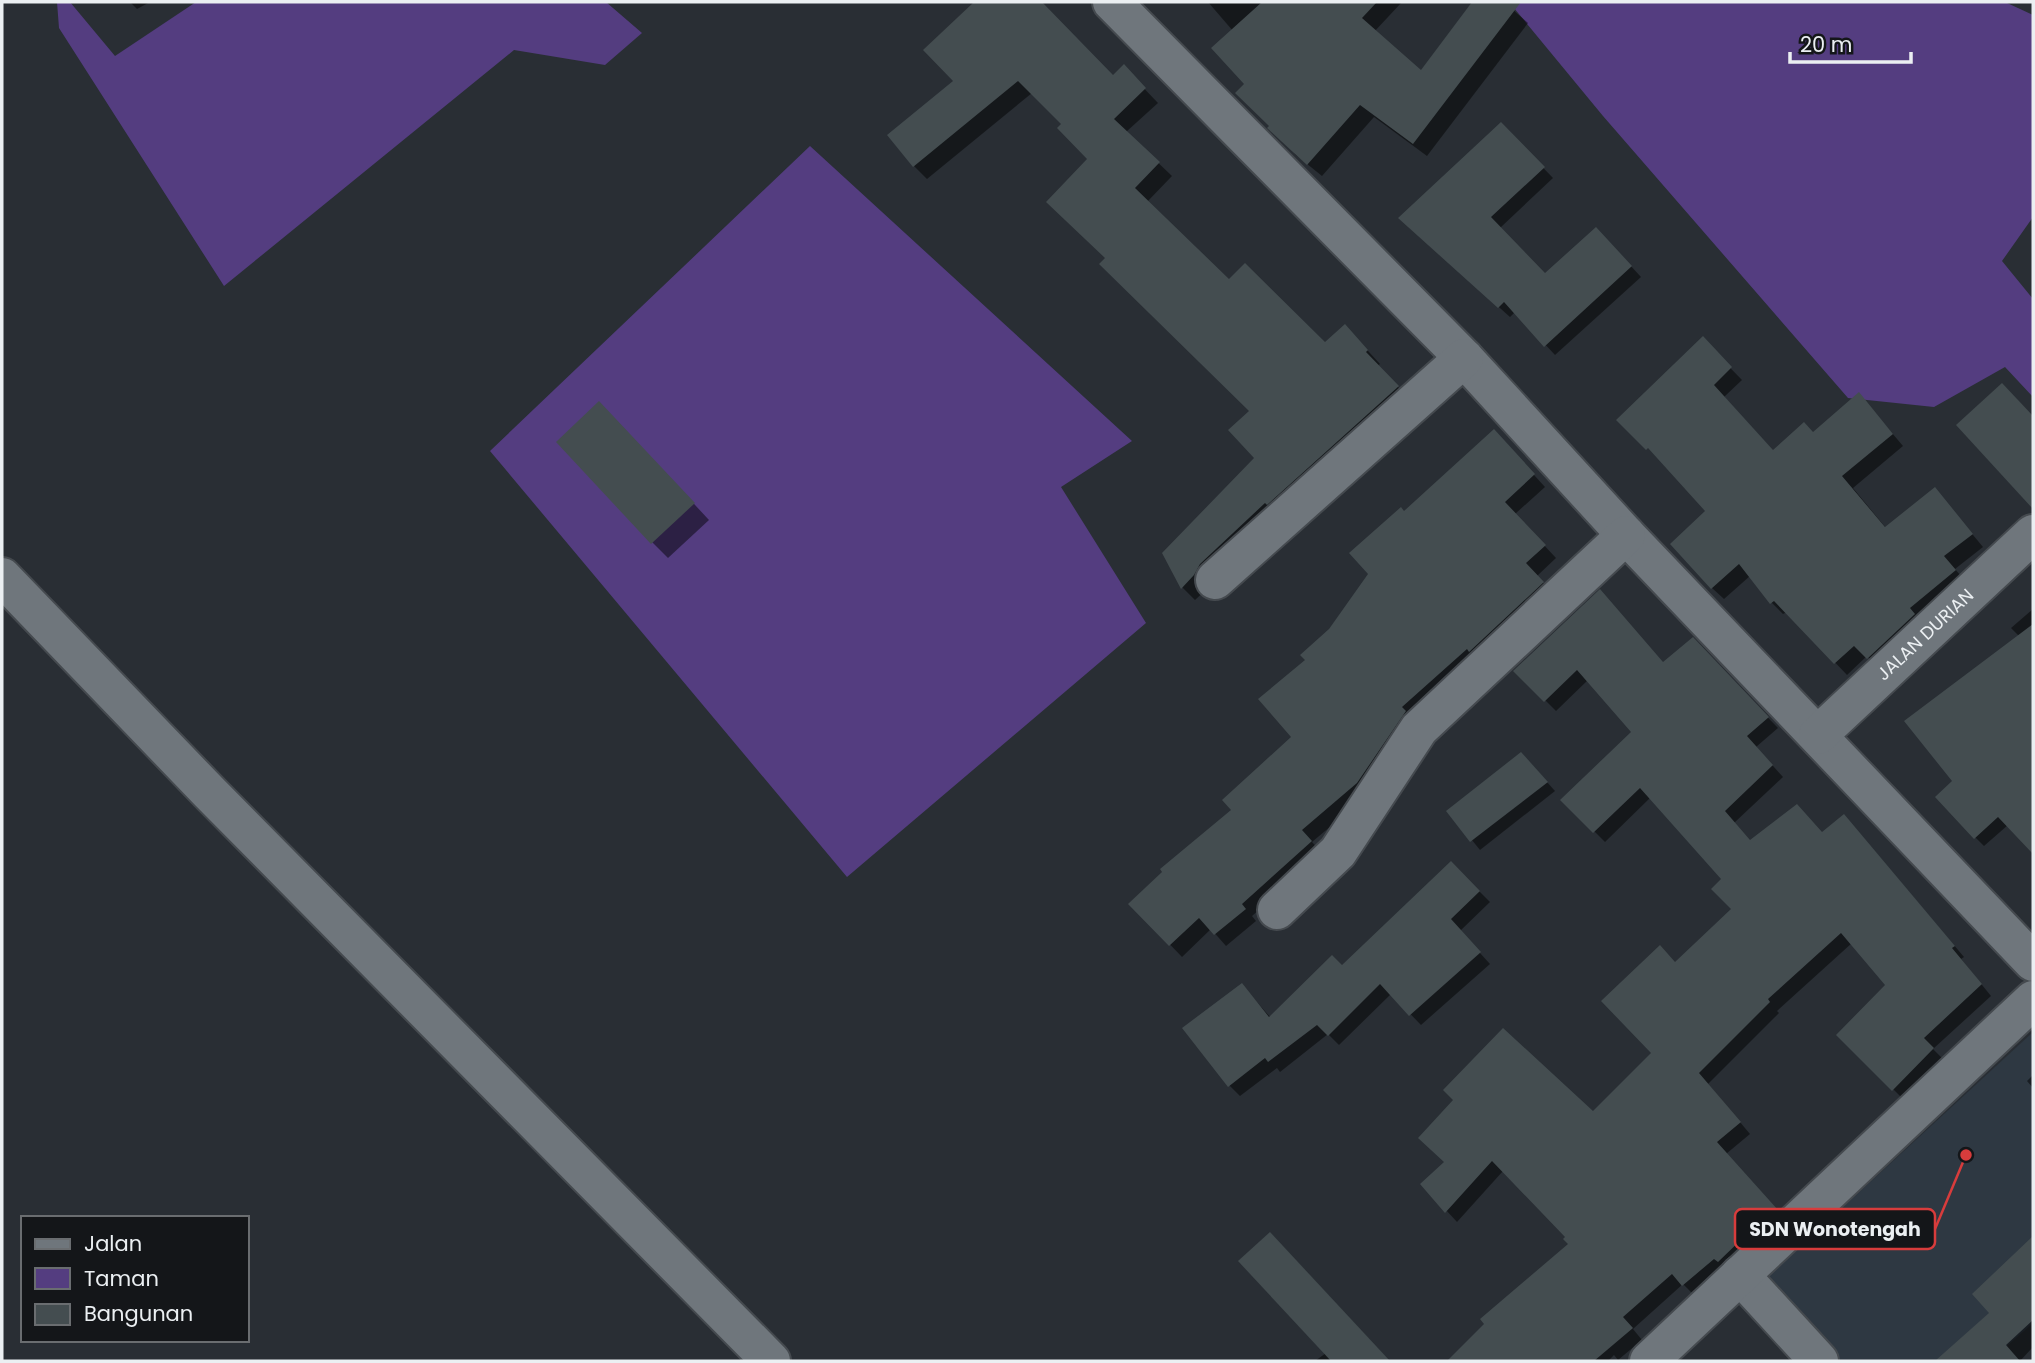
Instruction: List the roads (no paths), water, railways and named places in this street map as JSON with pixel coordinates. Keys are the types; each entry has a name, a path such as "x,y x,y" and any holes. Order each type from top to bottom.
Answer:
{"street":[{"path":"1112,2 1464,358 1626,534 2033,962"},
{"path":"1215,580 1464,358"},
{"path":"1276,910 1338,852 1419,729 1626,534"},
{"name":"JALAN DURIAN","path":"1818,735 2033,534"},
{"path":"2,577 200,783 771,1361"},
{"path":"1648,1361 2033,1000"},
{"path":"1740,1275 1819,1361"}],"place":[{"name":"SDN Wonotengah","path":"1966,1155"}]}
